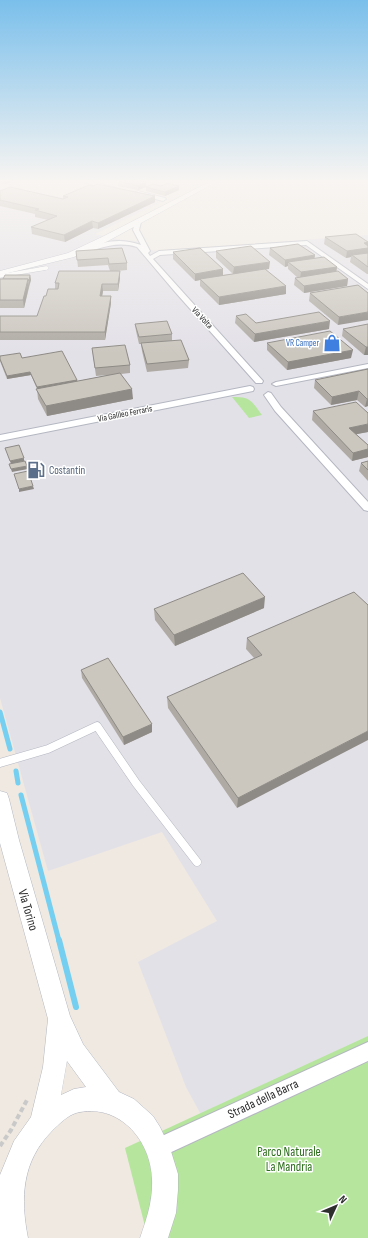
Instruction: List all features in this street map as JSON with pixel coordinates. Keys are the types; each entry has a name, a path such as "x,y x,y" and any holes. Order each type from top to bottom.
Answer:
{"street":[{"path":"0,271 30,266 71,255 104,239"},
{"name":"Via Volta","path":"141,239 148,250 147,256"},
{"name":"Via Volta","path":"71,255 89,250 105,243 117,241 132,243 139,246 259,380"},
{"path":"147,256 159,253 307,243 368,288"},
{"path":"276,384 368,366"},
{"path":"259,393 277,392 279,387 270,381 259,380 251,384 259,393 278,409 368,508"},
{"name":"Via Galileo Ferraris","path":"0,438 259,393"},
{"name":"Via Torino","path":"0,799 5,841 59,1019"},
{"path":"59,1019 75,1052 110,1100"},
{"path":"42,1122 55,1067 59,1019"},
{"name":"Strada della Barra","path":"158,1148 368,1051"},
{"path":"14,1238 6,1180 24,1146 42,1122 63,1106 86,1099 110,1100 130,1110 146,1126 158,1148 165,1177 164,1209 154,1238"}],"lane":[{"path":"0,276 47,268"},
{"path":"0,763 48,750 97,726 136,783 197,862"}],"path":[{"path":"0,1146 11,1130 30,1096"}],"shaded area":[{"path":"0,239 116,239 136,241 149,250 161,251 319,239 368,239 368,1075 217,1144 186,1087 138,962 217,921 162,832 48,871 0,698"}],"green space":[{"path":"232,397 243,397 250,400 262,415 249,418"},
{"name":"Parco Naturale La Mandria","path":"368,1036 368,1238 148,1238 125,1148"}],"building":[{"path":"328,239 363,239 368,242 364,243 368,246 368,248 347,251"},
{"path":"298,244 315,255 285,260 270,248"},
{"path":"251,246 270,262 234,267 216,251"},
{"path":"122,248 127,263 109,264 108,258 77,260 76,251"},
{"path":"200,248 223,269 195,274 173,252"},
{"path":"368,253 368,267 352,255"},
{"path":"324,257 337,267 301,272 288,262"},
{"path":"265,269 286,286 219,297 200,279"},
{"path":"59,271 120,271 118,284 102,284 100,296 111,296 105,332 0,332 0,316 37,316 48,289 58,289 59,283 55,283"},
{"path":"338,271 348,279 304,286 295,278"},
{"path":"5,275 30,275 29,281 28,279 3,279"},
{"path":"0,279 28,279 23,300 0,300"},
{"path":"358,285 368,293 368,312 339,317 310,293"},
{"path":"319,312 330,321 255,334 236,316 246,314 256,323"},
{"path":"167,321 172,334 139,337 135,324"},
{"path":"368,324 368,347 343,329"},
{"path":"330,331 353,350 288,362 267,343"},
{"path":"181,340 189,360 147,364 141,343"},
{"path":"125,345 130,365 95,368 92,348"},
{"path":"62,351 77,380 37,387 30,372 7,376 0,359 0,356 20,353 22,358"},
{"path":"368,369 368,399 359,391 332,397 315,380"},
{"path":"120,373 132,389 46,406 36,389"},
{"path":"356,402 368,413 368,424 349,428 368,445 368,449 353,453 313,411"},
{"path":"19,445 24,458 10,461 5,448"},
{"path":"25,461 27,466 11,469 9,464"},
{"path":"368,461 368,470 361,463"},
{"path":"28,471 33,486 19,489 14,474"},
{"path":"243,573 265,597 174,635 154,609"},
{"path":"354,592 368,605 368,731 238,798 167,697 262,655 247,638"},
{"path":"108,658 152,724 123,737 81,670"}],"waterway":[{"path":"0,712 10,749"},
{"path":"16,771 18,783"},
{"path":"21,795 59,941"},
{"path":"59,940 76,1007"}],"place":[{"name":"VR Camper","path":"332,343"},
{"name":"Costantin","path":"36,470"}]}
